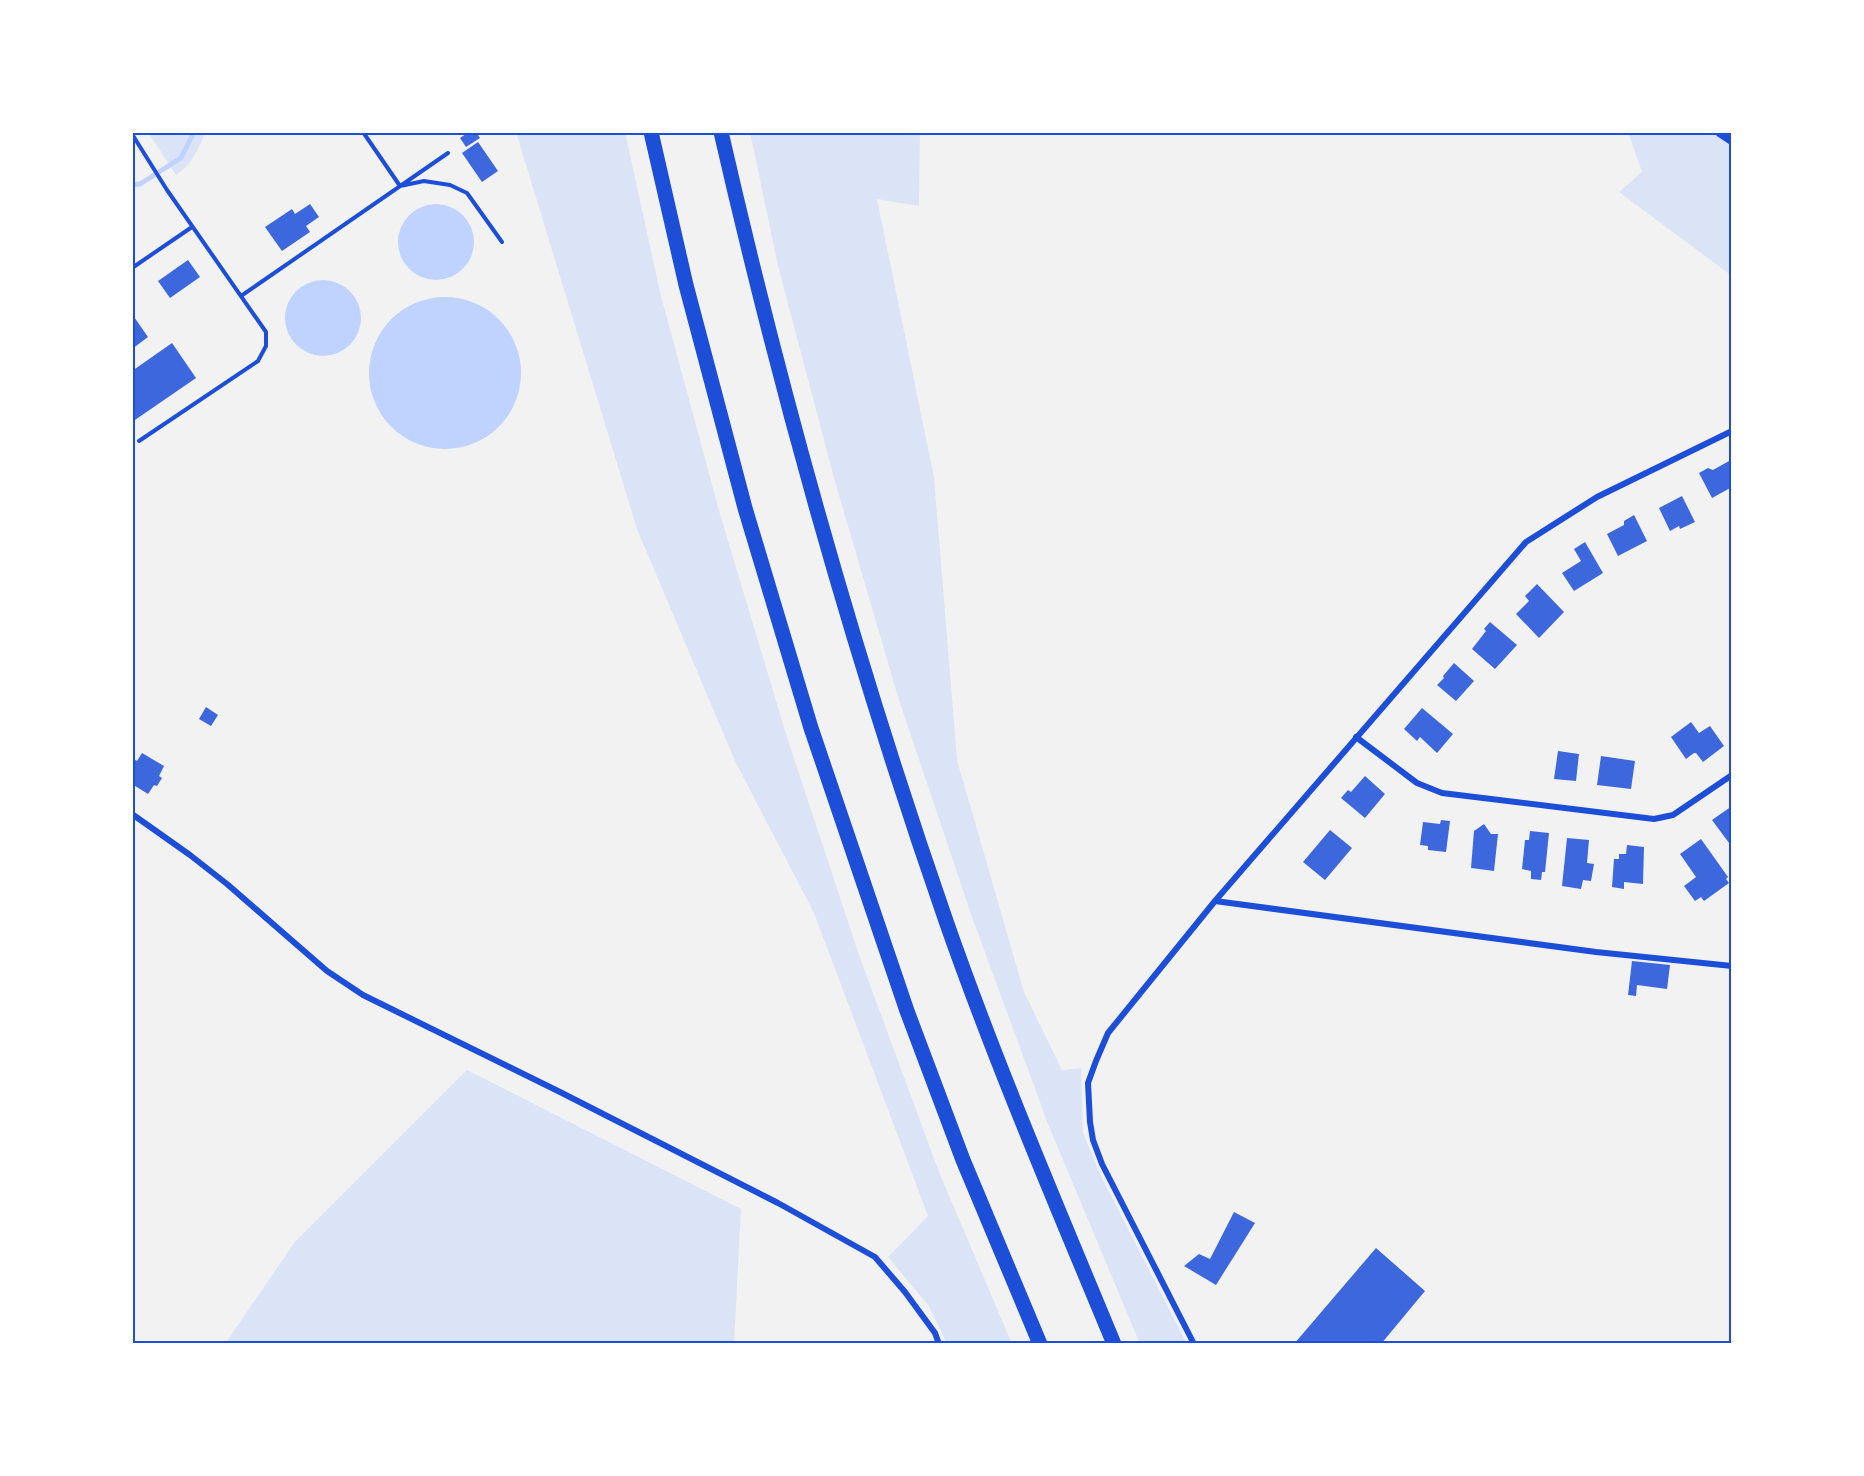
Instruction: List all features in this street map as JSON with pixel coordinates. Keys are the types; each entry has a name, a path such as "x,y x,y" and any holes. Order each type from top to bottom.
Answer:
{"highway":[{"path":"651,132 686,285 745,508 811,728 907,1011 963,1160 1040,1344"},
{"path":"721,132 754,274 811,489 876,708 947,923 1027,1136 1114,1344"}],"main road":[{"path":"1720,132 1732,140"}],"street":[{"path":"1194,1344 1101,1164 1093,1140 1088,1083 1108,1033 1215,901 1526,542 1597,497 1732,431"},
{"path":"1356,737 1417,783 1442,793 1653,819 1673,815 1732,775"},
{"path":"132,814 190,855 327,971 363,995 778,1203 875,1257 935,1333 939,1344"},
{"path":"1215,901 1596,952 1732,966"}],"lane":[{"path":"363,132 399,186"},
{"path":"132,134 192,227 266,332 266,346 258,361 139,441"},
{"path":"241,296 448,153"},
{"path":"399,186 424,181 450,185 467,193 502,242"},
{"path":"132,268 192,227"}],"shaded area":[{"path":"148,132 206,132 190,161 176,175"},
{"path":"516,132 625,132 660,292 720,514 786,734 859,955 939,1172 1012,1344 947,1344 929,1306 888,1257 928,1216 814,913 735,761 637,529"},
{"path":"750,132 920,132 919,206 877,199 934,477 957,760 1024,992 1062,1070 1081,1068 1083,1133 1101,1176 1187,1344 1140,1344 1048,1124 972,917 898,697 834,478 778,266"},
{"path":"1628,132 1732,132 1732,276 1619,192 1642,172"},
{"path":"467,1070 741,1209 734,1344 225,1344 294,1243"}],"water":[{"path":"436,204 450,207 463,215 471,228 474,242 471,256 463,269 450,277 436,280 422,277 409,269 401,256 398,242 401,228 409,215 422,207"},
{"path":"323,280 338,283 350,291 358,303 361,318 358,333 350,345 338,353 323,356 308,353 296,345 288,333 285,318 288,303 296,291 308,283"},
{"path":"445,297 474,303 499,319 515,344 521,373 515,402 499,427 474,443 445,449 416,443 391,427 375,402 369,373 375,344 391,319 416,303"}],"building":[{"path":"469,132 476,132 480,138 466,147 460,138"},
{"path":"478,142 498,171 482,182 462,153"},
{"path":"310,204 319,217 306,226 310,232 282,251 265,227 292,209 295,214"},
{"path":"188,260 200,277 170,298 158,281"},
{"path":"132,314 148,337 132,349"},
{"path":"172,343 196,378 132,422 132,371"},
{"path":"1729,461 1732,468 1732,487 1712,498 1699,473 1708,468 1713,470"},
{"path":"1682,496 1695,522 1670,531 1659,508"},
{"path":"1634,515 1647,541 1618,556 1607,534 1624,525 1624,521"},
{"path":"1585,542 1603,573 1574,591 1562,573 1581,561 1574,549"},
{"path":"1537,584 1564,612 1539,638 1516,614 1529,601 1525,596"},
{"path":"1490,622 1517,645 1495,669 1472,649"},
{"path":"1454,663 1474,681 1456,701 1437,685"},
{"path":"206,707 218,715 211,726 199,719"},
{"path":"1422,708 1453,734 1437,753 1420,737 1417,741 1404,729"},
{"path":"1691,722 1699,733 1710,726 1724,746 1703,762 1696,753 1686,759 1671,737"},
{"path":"1558,751 1579,754 1576,781 1554,779"},
{"path":"142,753 164,766 159,776 162,778 148,794 132,784 132,758 137,761"},
{"path":"1601,756 1635,761 1631,789 1597,785"},
{"path":"1365,776 1385,794 1365,818 1341,798 1348,790 1351,792"},
{"path":"1732,806 1732,847 1712,820"},
{"path":"1441,820 1450,821 1446,852 1428,850 1428,846 1420,845 1423,822 1440,824"},
{"path":"1484,824 1491,834 1498,834 1494,871 1471,868 1474,831"},
{"path":"1330,830 1352,848 1325,880 1303,862"},
{"path":"1530,831 1549,833 1545,872 1542,872 1541,880 1531,879 1531,871 1522,869 1525,840 1529,840"},
{"path":"1567,838 1589,840 1587,863 1594,864 1591,881 1583,880 1581,889 1562,886"},
{"path":"1701,839 1728,877 1726,879 1729,883 1704,901 1701,897 1695,901 1684,886 1696,877 1680,854"},
{"path":"1627,845 1644,847 1643,884 1624,882 1624,889 1612,887 1614,859 1619,859 1619,854 1626,854"},
{"path":"1632,961 1670,965 1667,989 1637,985 1636,996 1628,995"},
{"path":"1234,1212 1255,1223 1216,1285 1184,1266 1199,1254 1210,1259"},
{"path":"1376,1248 1425,1291 1381,1344 1294,1344"}],"waterway":[{"path":"132,185 140,184 181,158 194,132"}]}
